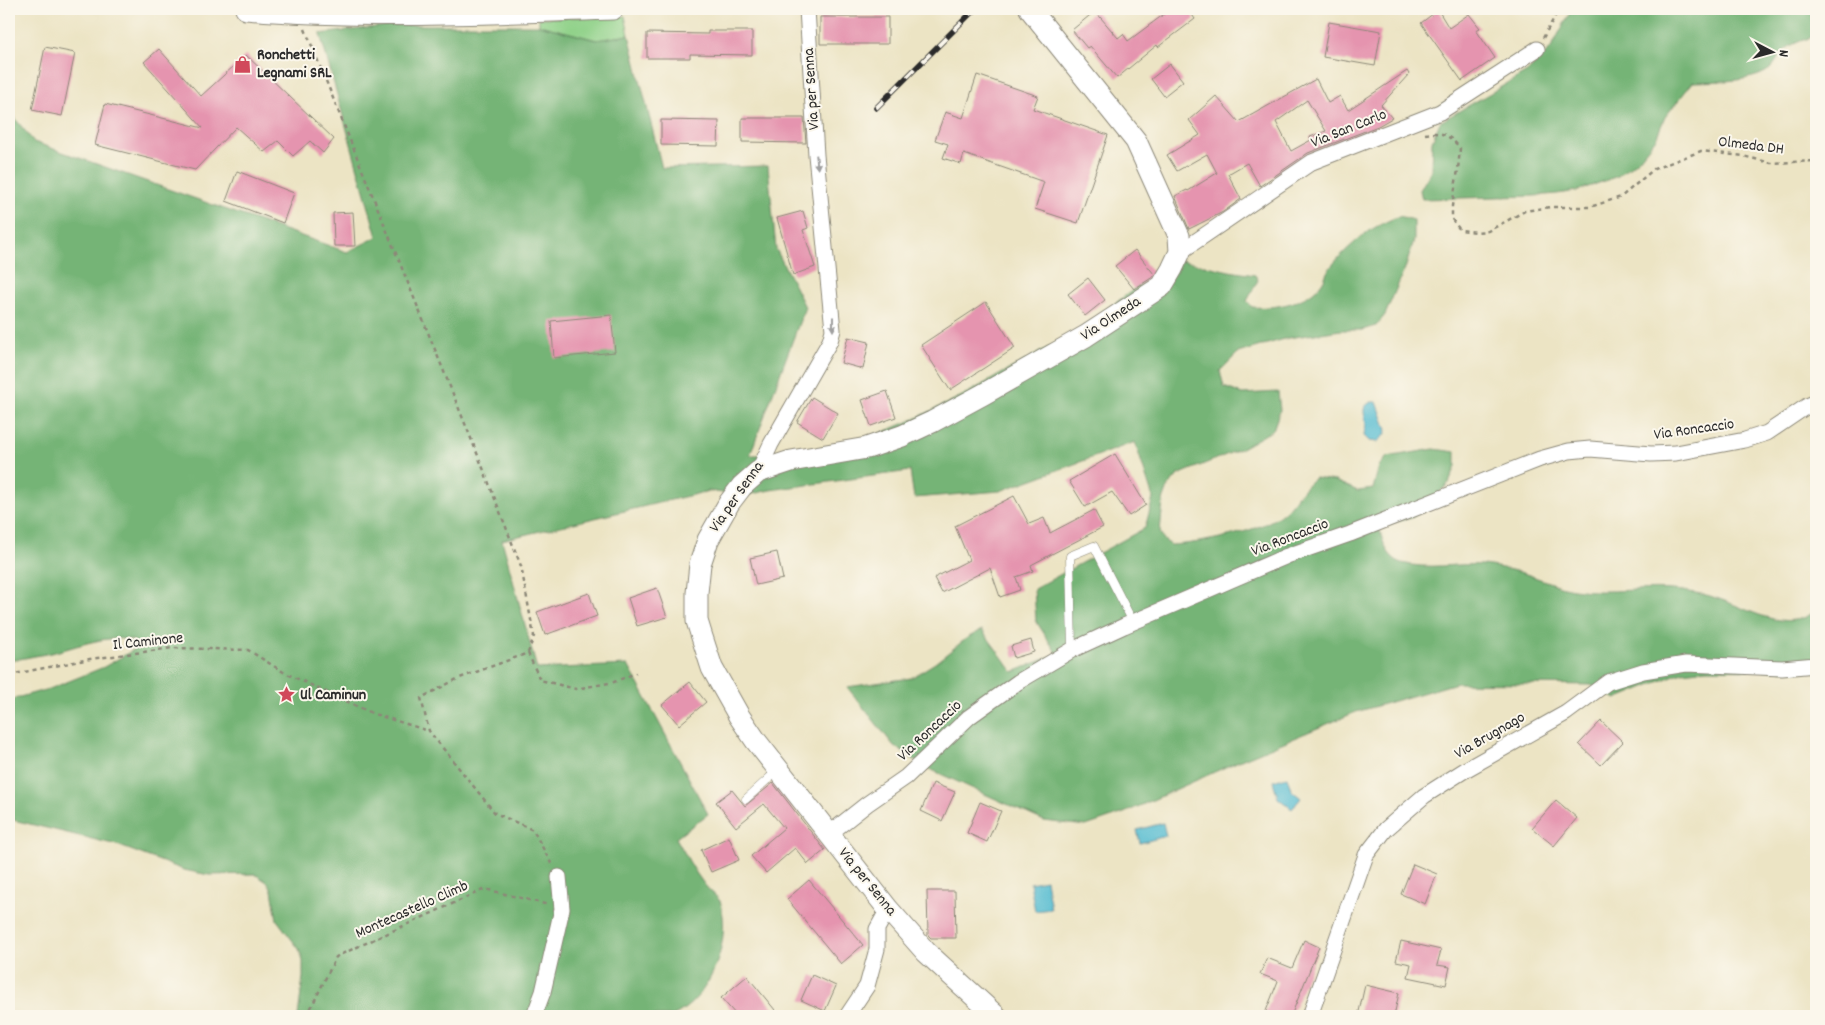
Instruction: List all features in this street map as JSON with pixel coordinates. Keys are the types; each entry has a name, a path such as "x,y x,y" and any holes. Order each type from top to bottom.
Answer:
{"street":[{"path":"246,9 288,12 399,14 613,9"},
{"name":"Via per Senna","path":"807,9 816,155 833,330 830,341 771,444 758,472 742,486 729,503 708,540 700,564 697,621 712,668 725,693 756,741 888,909 926,952 996,1016"},
{"path":"1030,9 1136,141 1179,236 1180,252"},
{"name":"Via San Carlo","path":"1180,252 1312,162 1440,112 1536,49"},
{"name":"Via Olmeda","path":"758,472 791,461 867,448 902,436 932,422 1086,336 1162,286 1180,252"},
{"name":"Via Roncaccio","path":"829,834 867,804 906,777 969,717 1018,682 1072,650 1133,622 1287,556 1350,534 1540,459 1569,451 1590,449 1651,454 1676,453 1745,440 1767,433 1816,402"},
{"name":"Via Brugnago","path":"1310,1016 1366,856 1386,829 1424,796 1465,770 1566,713 1608,682 1643,671 1686,664 1782,668 1816,665"},
{"path":"534,1016 543,992 562,909 559,877"},
{"path":"847,1016 867,986 877,949 877,929 888,909"}],"lane":[{"path":"1072,650 1070,556 1094,546 1133,622"},
{"path":"746,799 778,770"}],"path":[{"path":"1536,49 1559,9"},
{"path":"288,12 321,66 375,206 483,468 521,566 534,636 528,653 540,680 576,689 614,682 636,673"},
{"name":"Olmeda DH","path":"1420,135 1436,132 1451,138 1460,148 1452,219 1460,230 1476,232 1488,230 1525,210 1590,206 1620,197 1654,169 1701,151 1743,156 1771,163 1816,161"},
{"name":"Il Caminone","path":"9,675 90,660 173,648 248,650 285,673 374,714 429,731"},
{"path":"528,653 456,679 421,698 429,731 495,813 532,830 559,877"},
{"name":"Montecastello Climb","path":"307,1016 336,957 485,889 562,909"}],"green space":[{"path":"1572,9 1816,9 1816,36 1789,47 1780,55 1770,69 1762,74 1743,79 1693,82 1665,117 1656,138 1638,160 1618,176 1577,191 1557,194 1422,199 1420,190 1431,171 1432,141 1440,122 1527,72 1551,48"},
{"path":"625,16 629,35 597,40 539,25 539,18"},
{"path":"392,25 539,25 596,40 629,35 662,168 768,166 776,249 805,307 750,455 791,455 869,438 910,421 964,395 1079,330 1137,287 1167,257 1255,275 1258,280 1247,301 1252,307 1281,306 1300,300 1316,290 1335,262 1369,231 1399,216 1414,220 1414,240 1406,266 1385,315 1376,326 1362,330 1341,330 1288,338 1238,353 1220,371 1224,387 1242,394 1278,392 1280,410 1273,430 1240,449 1178,475 1168,487 1163,501 1160,532 1164,540 1171,545 1198,542 1230,536 1261,525 1284,512 1315,478 1335,481 1358,491 1373,489 1379,466 1387,457 1434,449 1456,452 1456,466 1449,483 1439,493 1412,518 1379,526 1386,548 1397,561 1421,566 1482,565 1496,567 1524,573 1564,587 1586,591 1655,589 1683,591 1712,597 1759,615 1781,620 1805,617 1816,610 1816,671 1707,669 1682,672 1616,699 1591,685 1457,683 1356,712 1241,760 1124,813 1086,826 1044,821 923,766 894,746 847,687 911,678 935,663 967,638 982,630 1013,672 1057,654 1036,621 1034,589 1145,528 1153,498 1135,442 1000,491 914,498 910,471 770,490 743,496 709,491 502,540 537,669 628,665 708,814 676,838 700,879 720,901 722,906 722,945 718,960 705,987 684,1009 672,1016 298,1016 303,961 299,949 277,920 272,890 267,882 255,874 209,875 184,870 117,845 9,819 9,700 52,688 104,667 135,649 135,641 125,639 103,640 9,661 9,111 34,142 347,252 377,237 320,34"}],"water":[{"path":"1371,402 1377,402 1387,430 1385,435 1377,442 1369,441 1364,436 1366,424 1364,409"},
{"path":"1287,777 1291,790 1301,798 1292,809 1278,798 1273,781"},
{"path":"1163,823 1166,836 1140,843 1137,830"},
{"path":"1046,880 1051,909 1035,911 1030,883"}],"building":[{"path":"1171,9 1188,9 1195,19 1158,47 1157,45 1117,78 1090,46 1087,48 1072,30 1095,11 1118,38 1123,34 1128,41"},
{"path":"1438,10 1449,28 1469,14 1480,28 1476,30 1495,58 1462,81 1421,23"},
{"path":"820,17 888,17 888,44 820,44"},
{"path":"1329,22 1381,31 1375,66 1323,57"},
{"path":"708,31 752,31 752,55 690,54 690,58 647,58 647,33 708,34"},
{"path":"45,47 75,53 62,116 32,110"},
{"path":"159,49 201,96 246,55 334,139 323,153 310,141 293,156 278,141 264,152 236,127 195,170 95,145 105,104 203,128 144,62"},
{"path":"1170,64 1183,81 1164,96 1151,79"},
{"path":"1407,71 1409,74 1381,105 1392,118 1378,126 1308,153 1260,186 1247,163 1228,174 1241,199 1223,212 1189,229 1175,196 1188,191 1217,173 1207,154 1177,171 1167,155 1200,135 1189,120 1216,96 1239,122 1316,79 1328,103 1340,96 1348,110","holes":["1307,100 1326,131 1310,137 1311,140 1291,151 1276,122"]},
{"path":"977,75 1038,96 1033,109 1108,135 1078,223 1035,209 1044,182 964,154 961,164 943,158 948,144 935,140 945,112 963,118"},
{"path":"742,118 804,118 806,143 742,142"},
{"path":"661,120 719,121 718,146 661,145"},
{"path":"237,171 294,193 283,223 226,201"},
{"path":"803,211 808,228 803,230 815,267 793,275 777,218"},
{"path":"353,212 355,246 334,246 333,213"},
{"path":"1135,250 1154,274 1153,277 1134,289 1115,266"},
{"path":"1088,278 1105,300 1085,316 1068,294"},
{"path":"986,302 1015,348 950,390 921,345"},
{"path":"611,315 615,352 554,358 551,321"},
{"path":"848,337 869,342 863,369 841,363"},
{"path":"887,391 896,417 871,426 862,400"},
{"path":"812,397 838,413 823,438 797,422"},
{"path":"1115,454 1146,505 1129,516 1112,492 1085,507 1069,481"},
{"path":"1014,496 1029,524 1044,518 1050,533 1094,510 1103,527 1031,565 1033,571 1016,577 1020,590 1000,597 990,568 942,593 934,578 969,560 955,526"},
{"path":"777,552 783,579 756,585 750,558"},
{"path":"657,588 667,617 637,626 628,598"},
{"path":"589,593 597,616 545,635 537,612"},
{"path":"1031,640 1034,652 1014,658 1011,646"},
{"path":"690,682 706,702 679,725 662,705"},
{"path":"1601,721 1623,742 1601,765 1579,744"},
{"path":"773,783 825,850 808,864 795,848 766,873 751,856 784,828 764,804 736,827 716,802 732,790 745,806"},
{"path":"933,783 955,792 942,821 921,811"},
{"path":"1556,800 1577,818 1554,846 1532,828"},
{"path":"980,802 1001,811 987,842 967,833"},
{"path":"729,837 739,860 711,872 701,850"},
{"path":"1413,864 1437,874 1425,904 1401,894"},
{"path":"809,880 863,945 841,964 787,899"},
{"path":"927,891 955,891 956,938 931,938 928,935"},
{"path":"1304,940 1319,947 1291,1016 1264,1016 1278,981 1260,974 1267,958 1292,968"},
{"path":"1401,941 1441,950 1437,965 1450,967 1446,985 1408,977 1411,964 1396,961"},
{"path":"812,975 836,986 825,1011 801,1000"},
{"path":"747,976 780,1016 737,1016 721,998"},
{"path":"1365,985 1399,993 1394,1016 1358,1016"}],"railway":[{"path":"876,108 975,9"}],"place":[{"name":"Ronchetti Legnami SRL","path":"243,64"},
{"name":"Ul Caminun","path":"286,695"}]}
